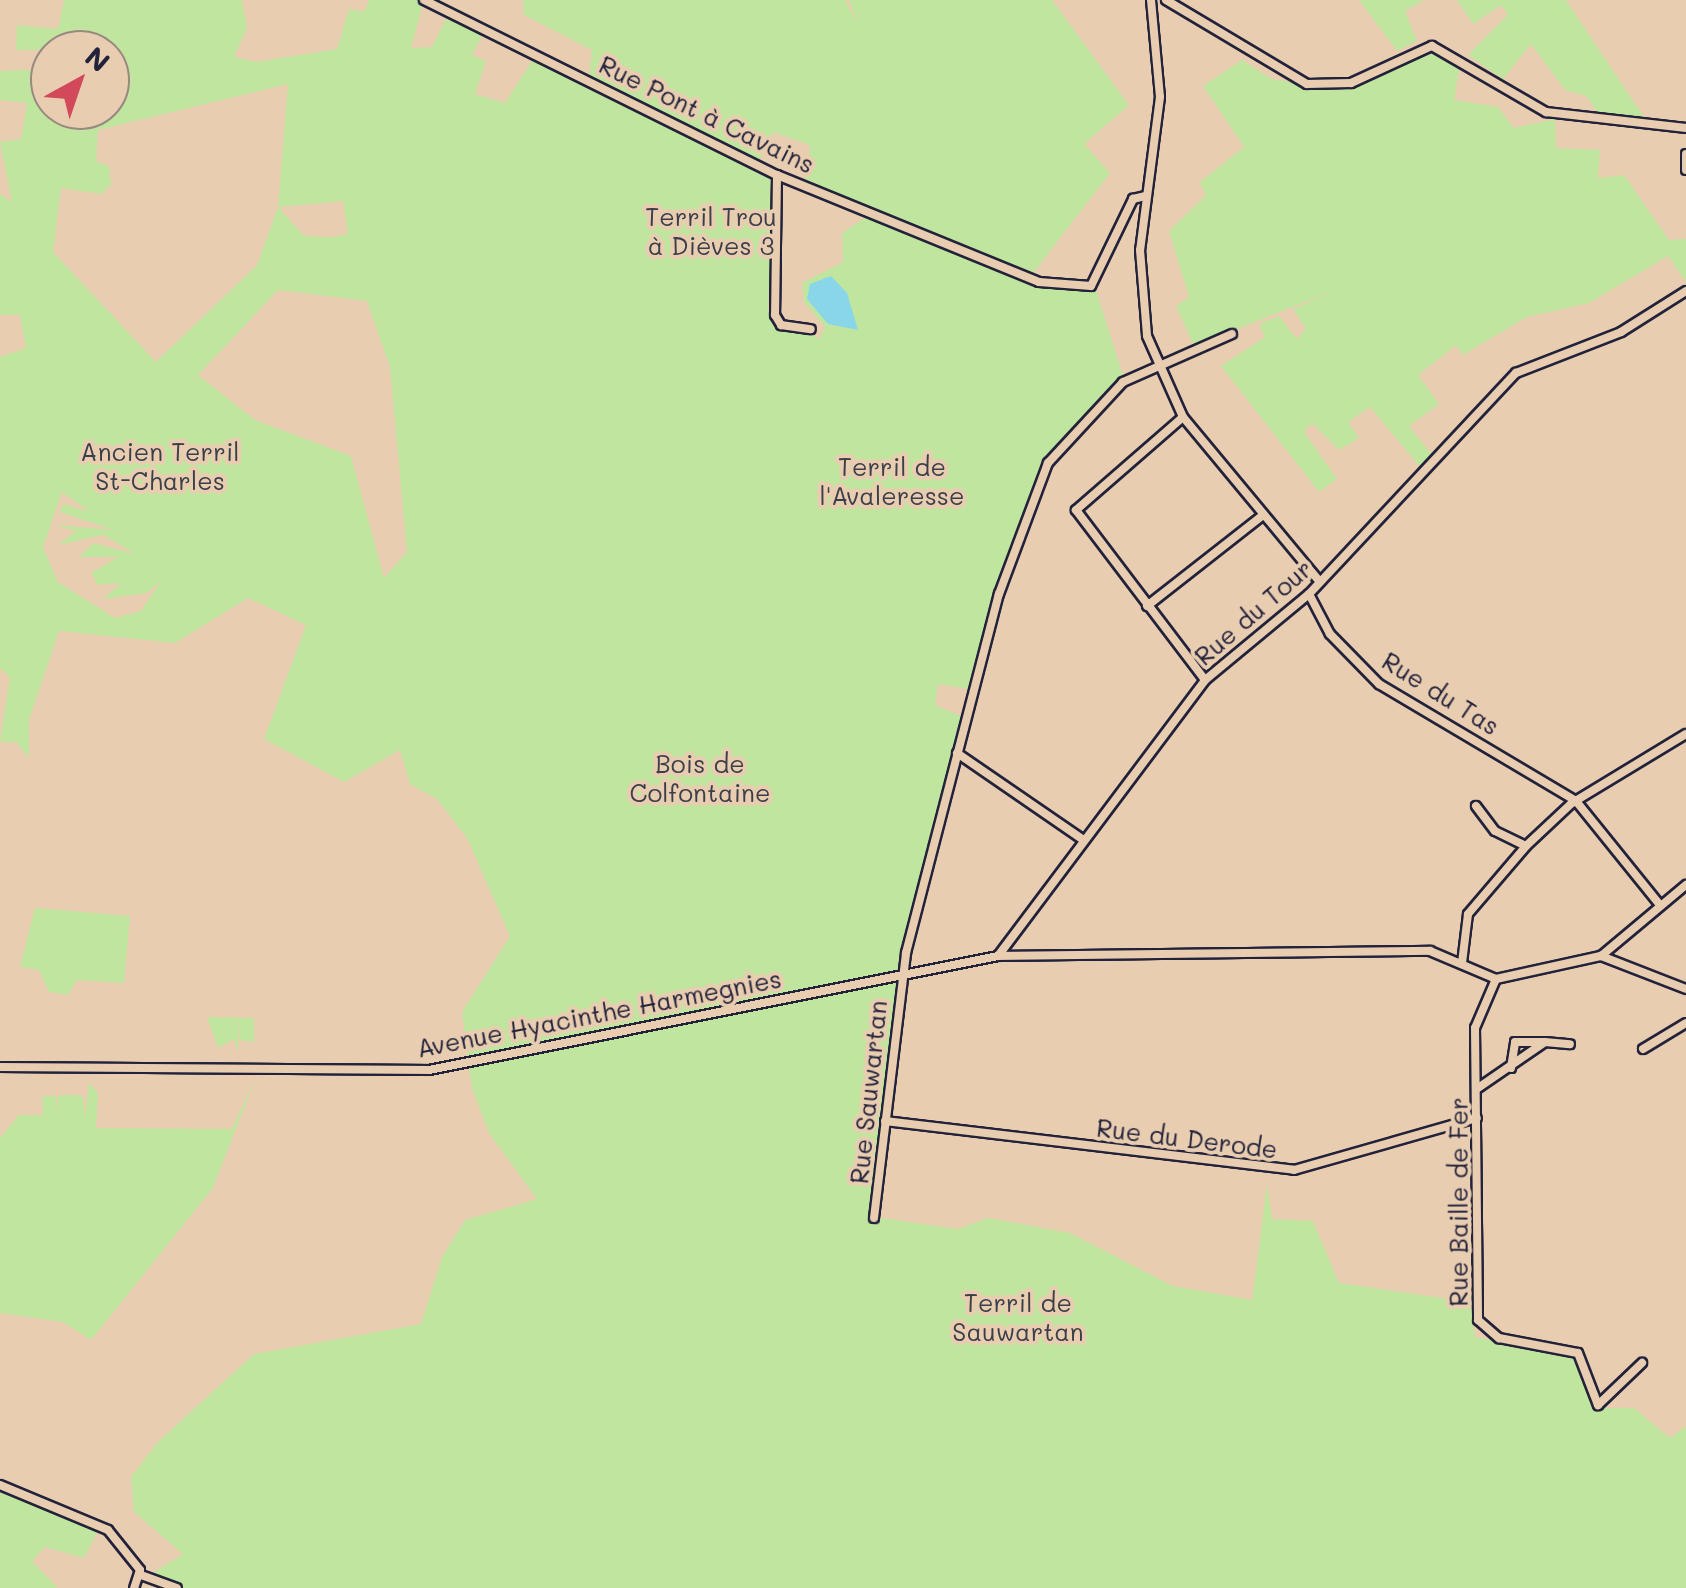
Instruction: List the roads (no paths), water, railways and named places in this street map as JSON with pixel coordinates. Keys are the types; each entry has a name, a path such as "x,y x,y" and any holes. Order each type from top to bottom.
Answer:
{"street":[{"name":"Rue Pont à Cavains","path":"424,0 776,175 1039,282 1091,286 1133,198 1145,196"},
{"path":"1320,581 1183,417 1159,366 1139,296 1145,196 1160,98 1154,17 1161,1 1307,84 1351,83 1432,46 1546,112 1686,128"},
{"path":"1686,154 1686,170"},
{"path":"776,175 775,315 781,325 811,329"},
{"name":"Rue du Tour","path":"998,956 1205,680 1309,594 1516,373 1621,332 1686,291"},
{"path":"1159,366 1232,334"},
{"name":"Rue Sauwartan","path":"874,1218 902,971 999,594 1048,463 1124,382 1159,366"},
{"path":"1183,417 1076,504 1147,606 1205,680"},
{"path":"1147,606 1263,516"},
{"name":"Rue du Tas","path":"1309,594 1330,634 1379,684 1574,802"},
{"path":"1462,963 1468,914 1526,846 1574,802 1686,734"},
{"path":"957,753 1082,839"},
{"path":"1574,802 1660,905"},
{"path":"1476,806 1502,837 1526,846"},
{"path":"1496,979 1601,956 1686,886"},
{"name":"Avenue Hyacinthe Harmegnies","path":"0,1067 429,1070 902,971 998,956 1430,950 1496,979"},
{"path":"1601,956 1686,990"},
{"name":"Rue Baille de Fer","path":"1496,979 1475,1028 1478,1320 1500,1338 1578,1354 1603,1405 1642,1363"},
{"path":"1643,1049 1686,1024"},
{"path":"1511,1068 1516,1042 1570,1044"},
{"path":"1478,1088 1545,1042"},
{"name":"Rue du Derode","path":"885,1121 1294,1170 1477,1118"},
{"path":"0,1485 103,1526 142,1574 177,1588"},
{"path":"134,1588 142,1574"}],"water":[{"path":"831,276 847,293 858,330 828,324 807,299 810,284"}],"park label":[{"name":"Terril Trou à Dièves 3","path":"711,232"},
{"name":"Ancien Terril St-Charles","path":"160,466"},
{"name":"Terril de l'Avaleresse","path":"892,482"},
{"name":"Bois de Colfontaine","path":"700,778"},
{"name":"Terril de Sauwartan","path":"1018,1318"}]}
